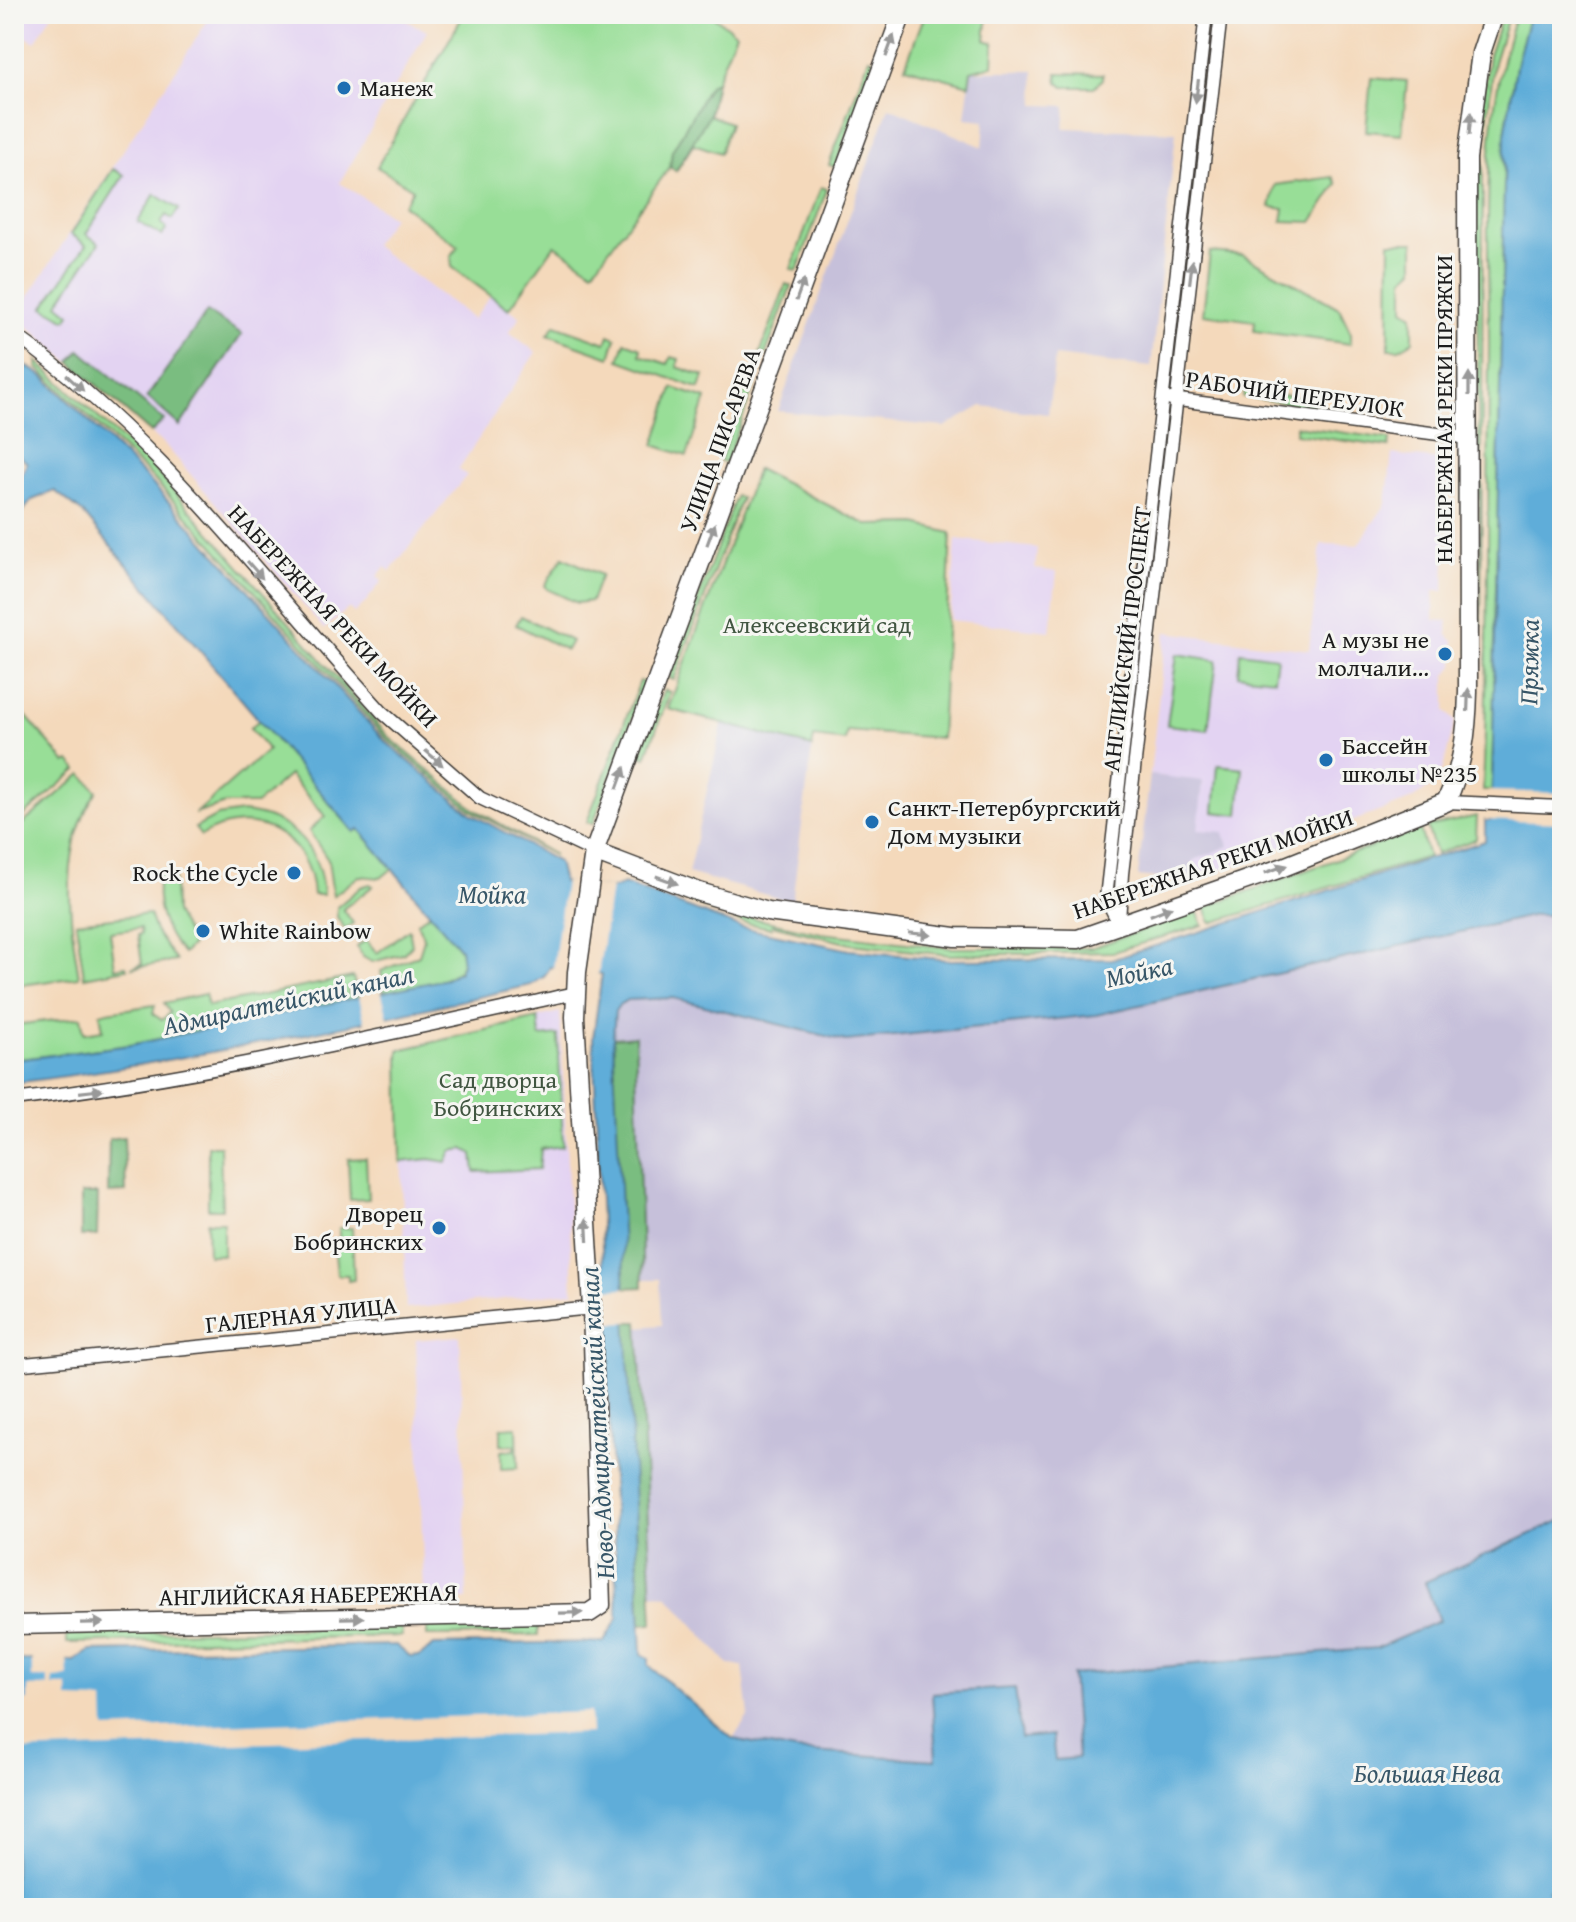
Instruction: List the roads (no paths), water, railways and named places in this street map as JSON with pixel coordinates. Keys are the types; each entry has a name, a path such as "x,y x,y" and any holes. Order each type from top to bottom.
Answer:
{"main road":[{"name":"УЛИЦА ПИСАРЕВА","path":"601,1605 592,1308 575,993 594,852 902,14"},
{"name":"НАБЕРЕЖНАЯ РЕКИ ПРЯЖКИ","path":"1446,802 1459,774 1466,742 1469,438 1467,158 1481,53 1494,14"},
{"name":"НАБЕРЕЖНАЯ РЕКИ МОЙКИ","path":"594,852 746,907 862,928 955,937 1078,939 1406,821 1446,802"},
{"name":"АНГЛИЙСКАЯ НАБЕРЕЖНАЯ","path":"14,1625 589,1613 601,1605"}],"street":[{"name":"АНГЛИЙСКИЙ ПРОСПЕКТ","path":"1120,926 1106,898 1206,14"},
{"name":"АНГЛИЙСКИЙ ПРОСПЕКТ","path":"1120,926 1119,900 1221,14"},
{"name":"НАБЕРЕЖНАЯ РЕКИ МОЙКИ","path":"14,334 50,361 158,460 382,712 480,798 594,852"},
{"name":"РАБОЧИЙ ПЕРЕУЛОК","path":"1162,398 1469,438"},
{"name":"НАБЕРЕЖНАЯ РЕКИ МОЙКИ","path":"1446,802 1562,807"},
{"path":"14,1100 139,1084 380,1037 575,993"},
{"name":"ГАЛЕРНАЯ УЛИЦА","path":"14,1365 592,1308"}],"water":[{"name":"Большая Нева","path":"1530,14 1562,14 1562,915 1535,915 1096,1015 846,1041 673,998 628,1000 615,1011 613,1038 642,1654 649,1658 649,1666 733,1739 796,1751 936,1760 932,1693 1015,1688 1021,1738 1052,1735 1055,1760 1078,1758 1072,1675 1377,1648 1439,1621 1425,1582 1562,1520 1562,1908 14,1908 14,1660 74,1661 90,1651 396,1645 410,1657 420,1656 434,1645 604,1642 618,1618 593,1038 602,974 550,967 545,976 531,985 403,1014 209,1053 14,1083 14,1060 130,1045 446,979 459,971 462,964 460,949 359,829 354,832 83,513 55,491 32,500 14,523 14,492 27,463 14,451 14,358 43,376 148,479 385,741 470,813 558,862 563,882 612,889 624,884 740,927 850,950 949,960 1114,959 1485,841 1485,820 1491,820 1492,791 1505,134 1517,61"}],"place":[{"name":"Манеж","path":"344,88"},
{"name":"А музы не молчали…","path":"1445,654"},
{"name":"Бассейн школы №235","path":"1326,760"},
{"name":"Санкт-Петербургский Дом музыки","path":"872,822"},
{"name":"Rock the Cycle","path":"294,873"},
{"name":"White Rainbow","path":"203,931"},
{"name":"Дворец Бобринских","path":"439,1228"}],"park label":[{"name":"Алексеевский сад","path":"817,625"},
{"name":"Сад дворца Бобринских","path":"498,1094"}],"water label":[{"name":"Пряжка","path":"1529,662"},
{"name":"Мойка","path":"492,894"},
{"name":"Мойка","path":"1139,972"},
{"name":"Адмиралтейский канал","path":"288,1000"},
{"name":"Ново-Адмиралтейский канал","path":"597,1423"}]}
